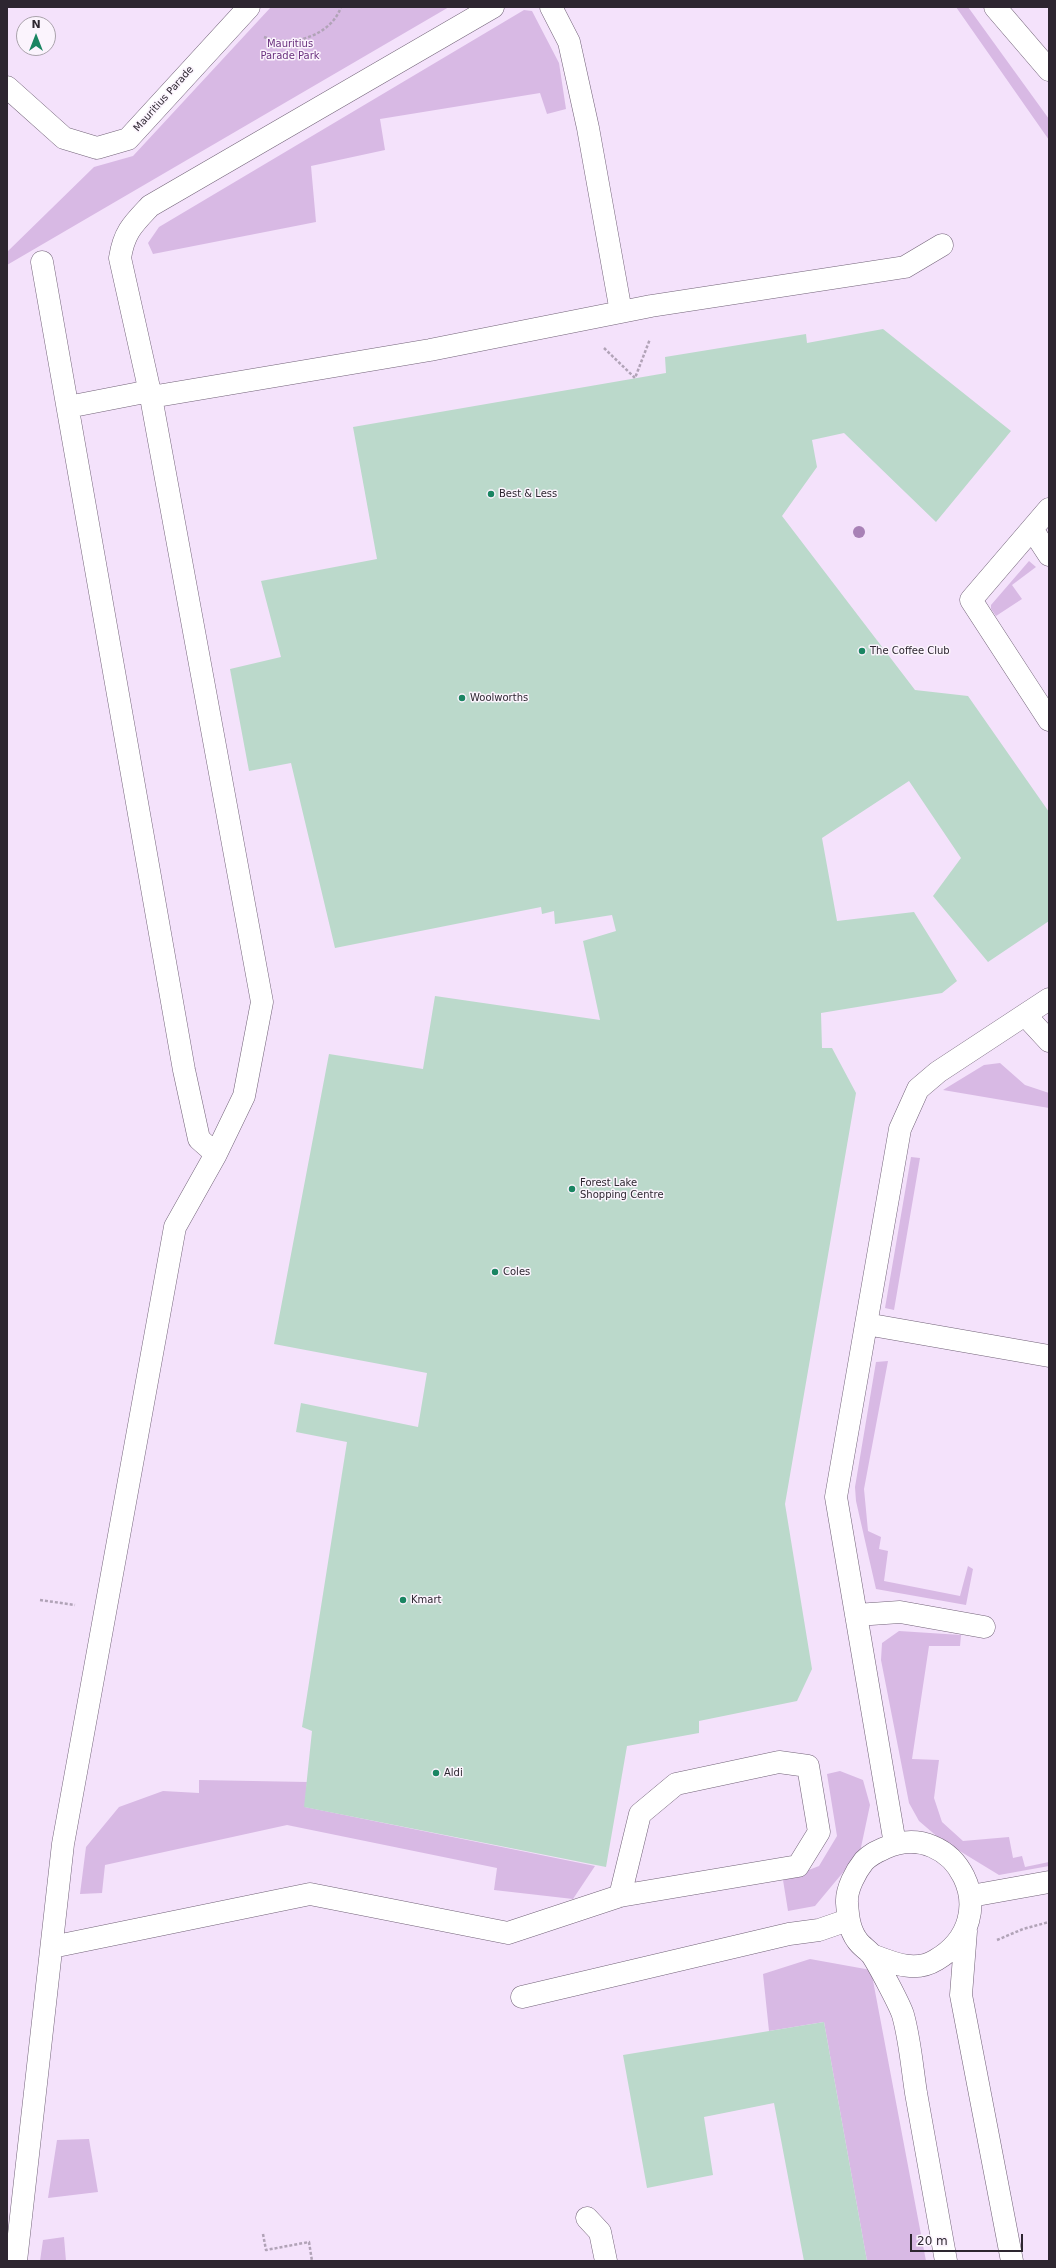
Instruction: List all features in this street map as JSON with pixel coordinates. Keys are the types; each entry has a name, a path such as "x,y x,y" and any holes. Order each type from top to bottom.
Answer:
{"street":[{"name":"Mauritius Parade","path":"7,87 64,138 97,148 128,139 249,7"},
{"path":"16,2261 63,1844 175,1227 216,1154 244,1096 262,1002 151,394 120,258 123,240 134,223 150,206 493,7"},
{"path":"551,7 569,42 588,128 621,312"},
{"path":"996,7 1048,68"},
{"path":"68,407 430,350 621,312 905,267 942,245"},
{"path":"42,262 184,1070 199,1139 216,1154"},
{"path":"1049,509 971,600 1049,720"},
{"path":"1032,529 1049,555"},
{"path":"895,1844 836,1498 900,1129 918,1089 938,1072 1049,999"},
{"path":"1025,1015 1049,1041"},
{"path":"866,1324 1049,1356"},
{"path":"856,1615 900,1612 984,1627"},
{"path":"52,1947 310,1894 508,1933 620,1896 798,1866 819,1832 808,1766 779,1762 676,1784 640,1814 620,1896"},
{"path":"946,2261 903,2014 872,1955 857,1940 848,1920 846,1898 856,1870 871,1854 895,1844 917,1842 933,1847 951,1858 961,1869 971,1896 970,1918 966,1931 961,1995 1012,2261"},
{"path":"971,1896 1049,1882"},
{"path":"522,1997 789,1934 819,1930 848,1920"},
{"path":"872,1955 902,1966 924,1965 936,1961 953,1948 966,1931"},
{"path":"587,2218 600,2232 606,2261"}],"path":[{"path":"260,35 271,40 289,42 302,39 324,30 334,22 341,7"},
{"path":"601,344 635,378 652,335"},
{"path":"263,2234 266,2250 309,2242 312,2261"}],"green space":[{"name":"Mauritius Parade Park","path":"271,7 449,7 7,265 7,252 94,167 133,156"},
{"path":"956,7 968,7 1049,119 1049,140"},
{"path":"524,10 532,11 559,63 566,109 547,114 540,93 380,119 385,150 311,166 316,222 153,254 148,243 159,227"},
{"path":"1029,561 1036,567 1012,585 1022,599 996,616 991,609 991,605"},
{"path":"1000,1063 1025,1085 1049,1093 1049,1108 943,1090 984,1065"},
{"path":"911,1157 920,1158 894,1310 885,1308"},
{"path":"888,1361 864,1489 868,1531 881,1537 879,1549 888,1551 884,1581 960,1596 968,1566 973,1569 966,1605 876,1589 856,1501 855,1487 876,1362"},
{"path":"899,1631 961,1635 960,1646 929,1646 912,1759 939,1760 934,1798 942,1822 963,1841 1009,1837 1013,1858 1022,1856 1025,1867 1049,1862 1049,1866 999,1875 940,1839 919,1821 909,1803 881,1660 882,1643"},
{"path":"840,1771 863,1780 870,1805 860,1852 815,1906 788,1911 783,1880 819,1866 837,1836 827,1774"},
{"path":"199,1780 307,1782 305,1807 595,1866 573,1899 494,1890 497,1868 287,1825 105,1865 102,1893 80,1894 86,1847 119,1807 163,1791 199,1793"},
{"path":"810,1959 871,1970 926,2261 867,2261 824,2022 769,2031 763,1974"},
{"path":"89,2139 98,2192 48,2198 57,2140"},
{"path":"64,2237 66,2261 40,2261 43,2240"}],"building":[{"name":"Forest Lake Shopping Centre","path":"883,329 1011,431 936,522 844,433 812,440 817,467 782,516 915,690 968,696 1049,812 1049,921 988,962 933,896 961,858 909,781 822,838 837,921 914,912 957,981 942,993 821,1013 822,1048 832,1048 856,1093 785,1504 812,1669 797,1701 699,1721 699,1733 627,1746 606,1867 304,1807 312,1731 302,1727 347,1442 296,1432 301,1403 418,1427 427,1373 274,1344 329,1054 423,1069 435,996 600,1020 583,941 616,931 612,915 555,924 554,911 542,914 541,907 335,948 291,763 249,771 230,669 281,657 261,581 377,559 353,427 666,373 665,357 806,334 807,343"},
{"path":"824,2022 867,2261 804,2261 774,2103 704,2117 713,2175 647,2188 623,2055"}],"place":[{"name":"Best & Less","path":"491,494"},
{"name":"The Coffee Club","path":"862,651"},
{"name":"Woolworths","path":"462,698"},
{"name":"Forest Lake Shopping Centre","path":"572,1189"},
{"name":"Coles","path":"495,1272"},
{"name":"Kmart","path":"403,1600"},
{"name":"Aldi","path":"436,1773"}]}
